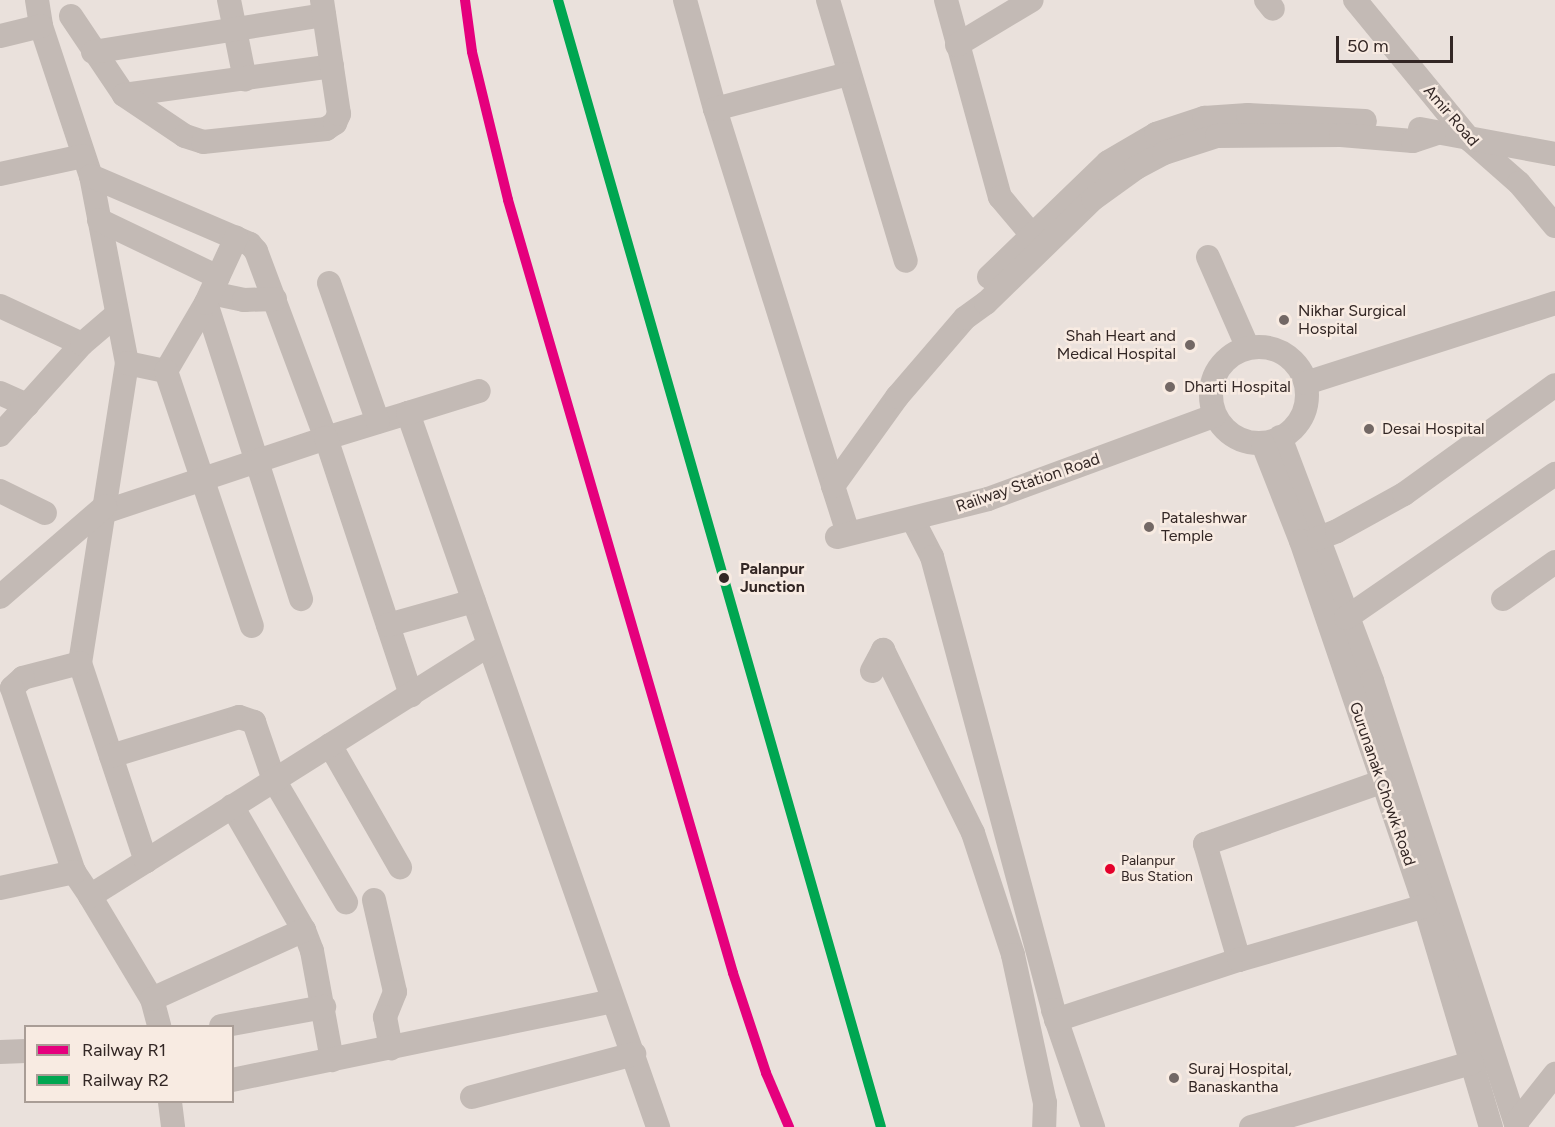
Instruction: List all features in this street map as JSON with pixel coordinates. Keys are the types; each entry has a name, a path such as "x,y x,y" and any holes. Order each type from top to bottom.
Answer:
{"street":[{"path":"229,0 233,30 245,79"},
{"path":"685,0 715,109 833,486"},
{"path":"828,0 848,74 906,261"},
{"path":"946,0 1000,197 1031,234"},
{"name":"Amir Road","path":"1360,2 1470,140 1519,183 1555,226"},
{"path":"957,45 1021,3"},
{"path":"0,36 39,16 78,8 93,52 123,95 185,136 203,142 326,129 335,123 339,114 323,8 233,30 93,52"},
{"path":"39,16 87,166 127,363 80,663 146,861"},
{"path":"123,95 332,66"},
{"path":"715,109 848,74"},
{"path":"833,486 897,398 965,318 986,280 1108,162 1156,134 1204,118 1310,116 1414,126 1434,134 1555,154"},
{"path":"965,318 986,303 1094,199 1164,153 1217,136 1341,135 1413,141 1434,134"},
{"path":"0,174 87,166 236,238 256,251 326,438 411,695"},
{"path":"99,220 212,291 244,300 275,299"},
{"path":"236,238 212,291 166,371 252,626"},
{"path":"1208,257 1248,348"},
{"path":"329,283 378,422"},
{"path":"212,291 257,463 301,599"},
{"path":"1306,383 1555,303"},
{"path":"0,306 82,344"},
{"path":"0,435 82,344 117,314"},
{"path":"1267,347 1284,354 1298,366 1306,383 1307,402 1301,420 1271,441 1235,437 1214,416 1212,388 1218,370 1231,356 1248,348 1267,347"},
{"path":"127,363 166,371"},
{"path":"1318,537 1338,531 1404,494 1555,385"},
{"path":"0,597 105,509 204,482 326,438 479,391"},
{"path":"0,393 27,405"},
{"path":"408,413 658,1127"},
{"name":"Railway Station Road","path":"833,486 842,535 913,520 988,499 1214,416"},
{"path":"1271,441 1318,537 1346,618 1372,681 1516,1125"},
{"name":"Gurunanak Chowk Road","path":"1271,441 1301,541 1425,906 1491,1127"},
{"path":"1346,618 1555,474"},
{"path":"0,491 45,513"},
{"path":"913,520 932,557 1056,1020 1093,1127"},
{"path":"1503,599 1555,562"},
{"path":"388,626 474,602"},
{"path":"90,896 489,645"},
{"path":"872,671 883,651 973,833 1013,955 1045,1103 1044,1127"},
{"path":"80,663 23,678 12,688 74,872 152,999 159,1025"},
{"path":"111,756 239,717 254,722 274,780 346,902"},
{"path":"330,745 400,867"},
{"path":"1239,960 1205,844 1381,782"},
{"path":"232,806 304,930 324,1007 332,1060"},
{"path":"0,888 74,872"},
{"path":"374,900 395,992 386,1017 391,1048"},
{"path":"1056,1020 1239,960 1425,906"},
{"path":"152,999 304,930"},
{"path":"234,1080 613,1001"},
{"path":"225,1025 324,1007"},
{"path":"0,1052 24,1051"},
{"path":"472,1097 634,1054"},
{"path":"1251,1127 1472,1063"},
{"path":"1516,1125 1555,1074"},
{"path":"170,1103 174,1127"}],"railway":[{"path":"465,0 472,52 508,200 733,973 766,1073 789,1127"},
{"path":"558,0 881,1127"}],"rail line":[{"name":"R1","path":"465,0 472,52 508,200 733,973 766,1073 789,1127"},
{"name":"R2","path":"558,0 881,1127"}],"place":[{"name":"Nikhar Surgical Hospital","path":"1284,320"},
{"name":"Shah Heart and Medical Hospital","path":"1190,345"},
{"name":"Dharti Hospital","path":"1170,387"},
{"name":"Desai Hospital","path":"1369,429"},
{"name":"Pataleshwar Temple","path":"1149,527"},
{"name":"Palanpur Junction","path":"724,578"},
{"name":"Palanpur Bus Station","path":"1110,869"},
{"name":"Suraj Hospital, Banaskantha","path":"1174,1078"}]}
